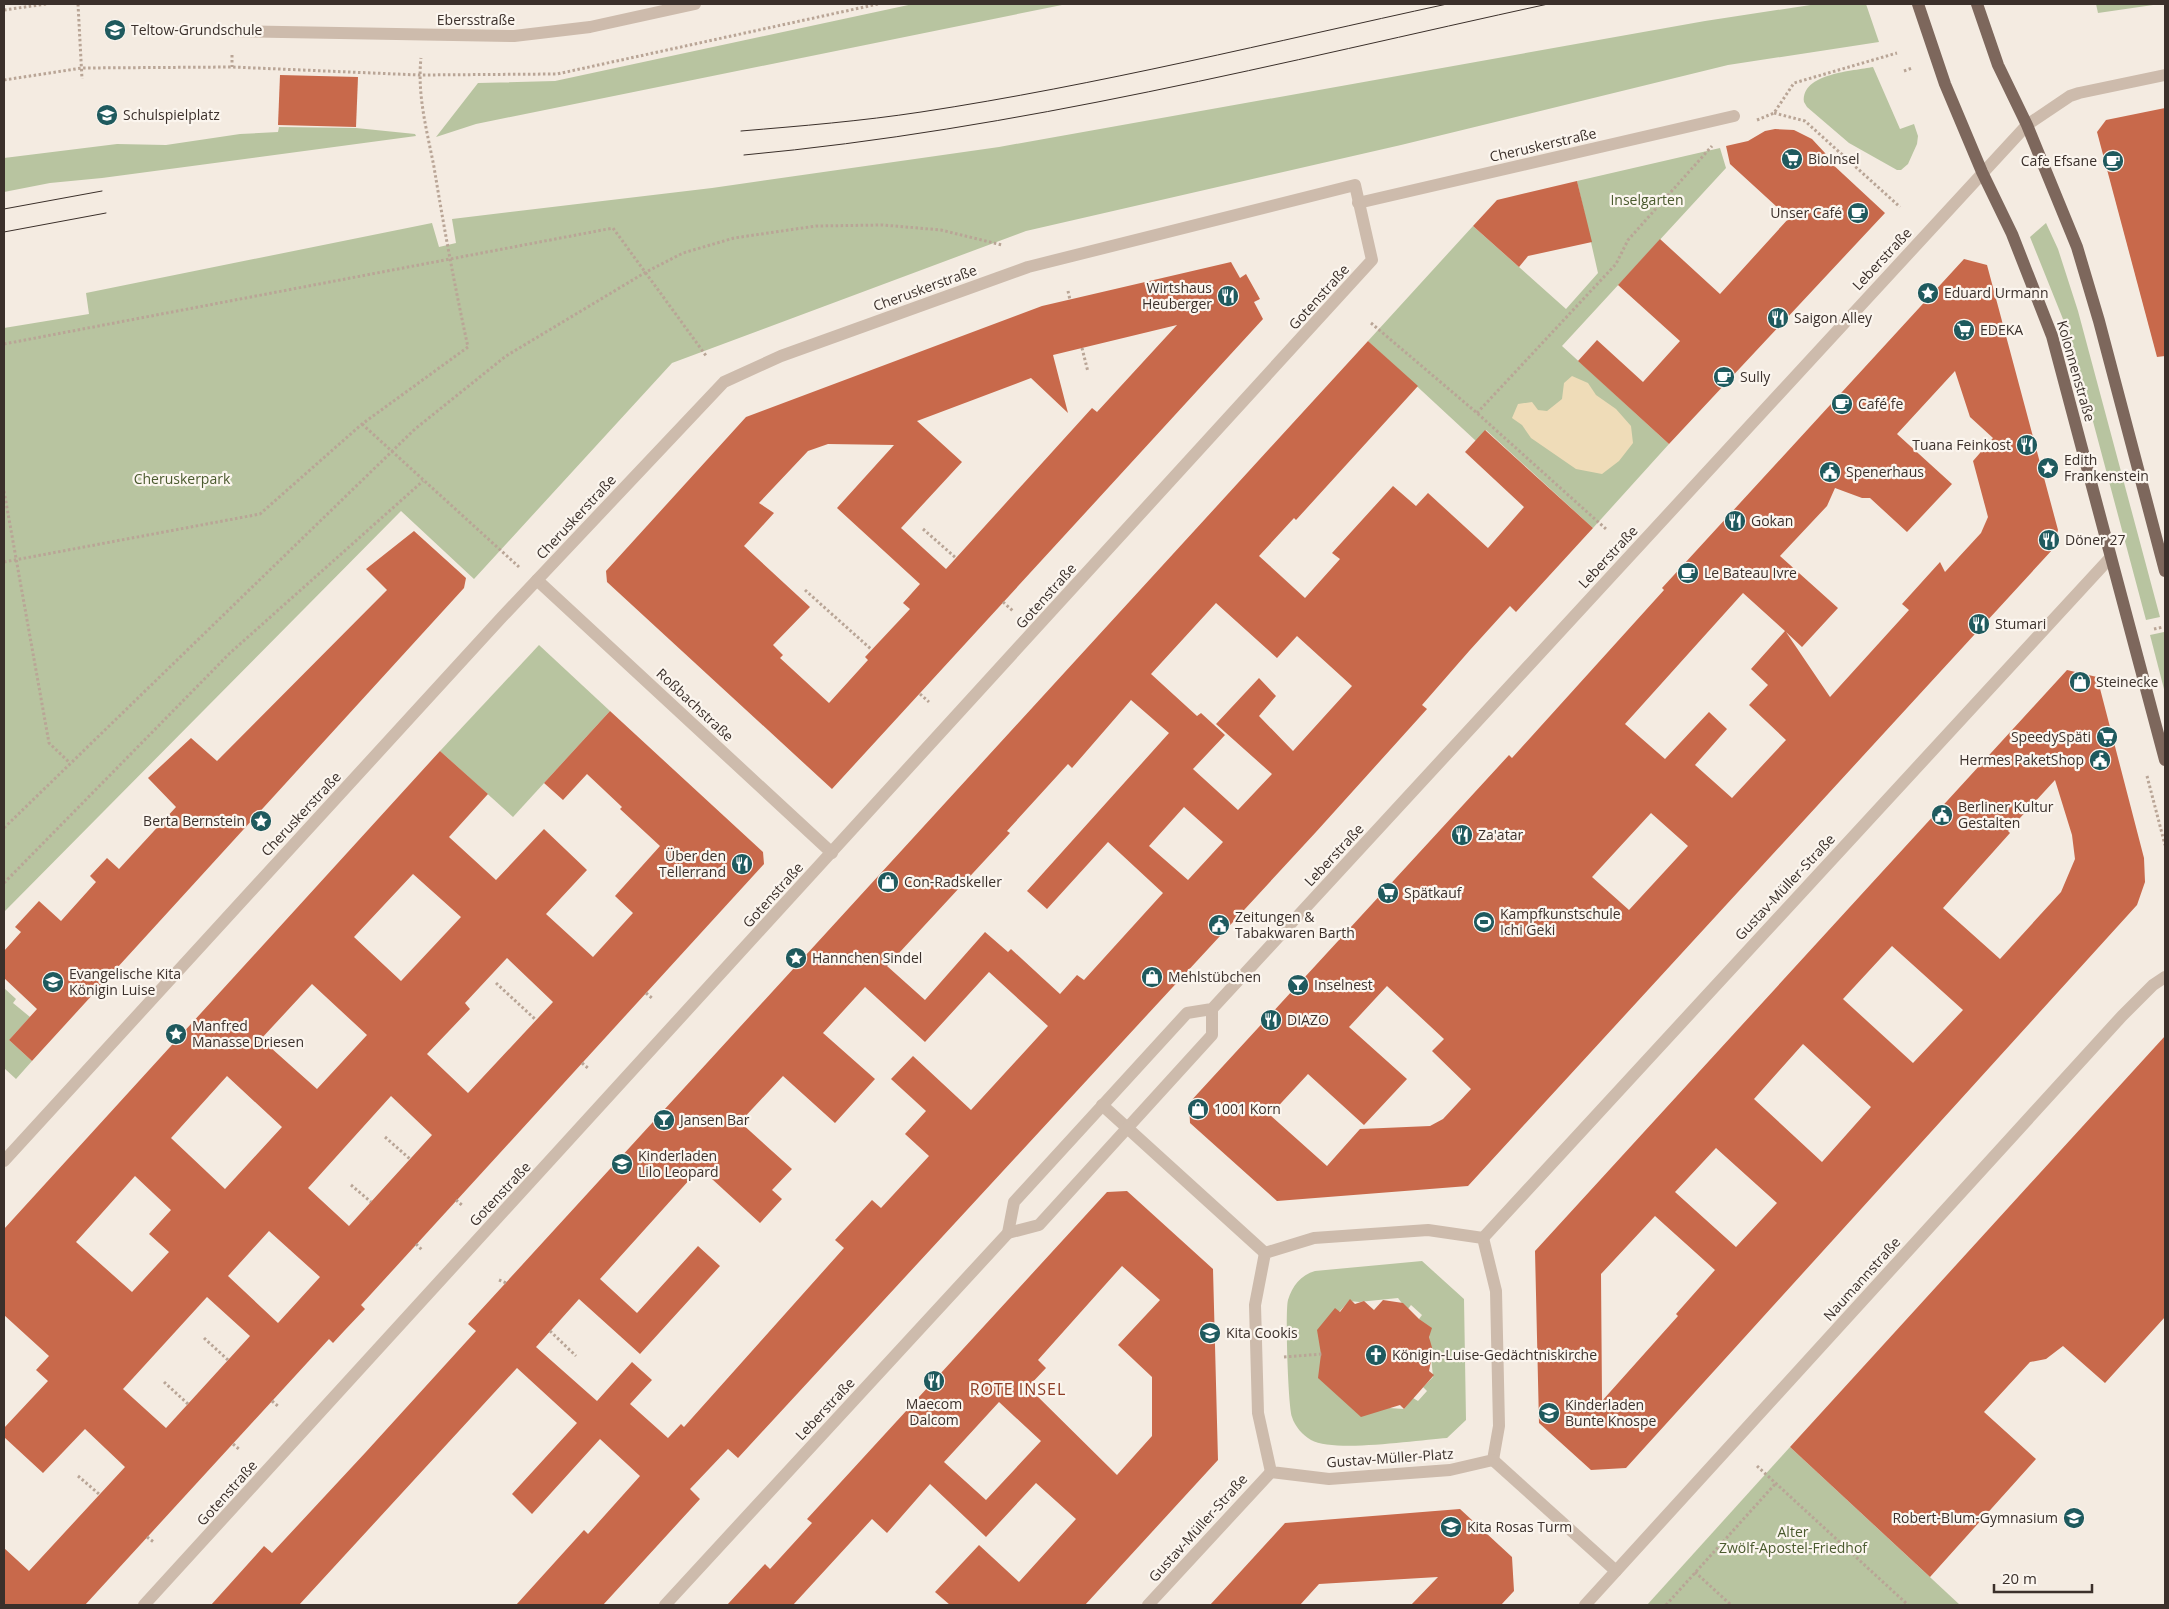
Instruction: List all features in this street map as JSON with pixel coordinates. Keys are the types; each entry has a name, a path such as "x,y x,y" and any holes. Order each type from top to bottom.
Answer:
{"main road":[{"name":"Kolonnenstraße","path":"1918,4 1945,84 1982,172 2012,234 2052,336 2110,558 2121,589 2165,760"},
{"path":"1978,9 2003,76 2027,125 2077,247 2165,571"}],"street":[{"name":"Ebersstraße","path":"232,30 255,32 514,36 590,26 695,4"},
{"name":"Leberstraße","path":"1212,1009 2027,125 2070,96 2165,75"},
{"name":"Cheruskerstraße","path":"1358,203 1734,116"},
{"name":"Cheruskerstraße","path":"4,1161 537,580 724,382 781,356 1028,267 1355,185"},
{"name":"Gotenstraße","path":"144,1605 1372,260 1355,185"},
{"name":"Gustav-Müller-Straße","path":"1483,1238 2110,558"},
{"name":"Roßbachstraße","path":"537,580 832,853"},
{"name":"Naumannstraße","path":"1585,1605 2128,1011 2153,985 2165,977"},
{"path":"1212,1009 1212,1035 1039,1225 1008,1233 1014,1202 1102,1105 1187,1013 1212,1009"},
{"path":"1102,1105 1265,1253"},
{"path":"1265,1253 1314,1238 1428,1230 1483,1238 1496,1292 1499,1426 1493,1460 1616,1571"},
{"name":"Leberstraße","path":"665,1605 1008,1233"},
{"path":"1265,1253 1255,1305 1258,1413 1271,1472"},
{"name":"Gustav-Müller-Platz","path":"1271,1472 1329,1479 1450,1470 1493,1460"},
{"name":"Gustav-Müller-Straße","path":"1148,1605 1271,1472"}],"path":[{"path":"4,10 46,4"},
{"path":"78,4 82,80"},
{"path":"4,80 82,68 232,67 419,75 557,74 878,4"},
{"path":"1897,53 1794,83 1774,113 1805,121 1900,207"},
{"path":"1904,71 1912,68"},
{"path":"4,562 260,514 362,424 468,347 449,259 419,75"},
{"path":"1476,413 1616,264 1628,240 1716,142"},
{"path":"4,828 415,429 506,356 646,272 683,253 734,238 816,226 882,225 941,230 1002,245"},
{"path":"4,344 614,228 706,357"},
{"path":"1068,290 1070,300"},
{"path":"1371,323 1476,413 1606,529"},
{"path":"1082,348 1088,372"},
{"path":"362,424 512,561 537,580"},
{"path":"4,883 230,653 423,480"},
{"path":"4,492 49,742 70,763"},
{"path":"923,529 956,558"},
{"path":"805,590 872,650"},
{"path":"1004,602 1013,611"},
{"path":"920,694 929,702"},
{"path":"496,983 536,1020"},
{"path":"646,993 653,999"},
{"path":"582,1063 589,1069"},
{"path":"384,1137 410,1159"},
{"path":"351,1185 371,1202"},
{"path":"456,1200 463,1206"},
{"path":"416,1244 423,1251"},
{"path":"499,1280 506,1283"},
{"path":"550,1331 576,1356"},
{"path":"204,1338 228,1360"},
{"path":"1284,1357 1322,1354"},
{"path":"164,1382 188,1404"},
{"path":"272,1401 279,1407"},
{"path":"233,1444 240,1450"},
{"path":"1756,1466 1908,1605"},
{"path":"78,1476 99,1494"},
{"path":"1666,1605 1776,1483"},
{"path":"147,1537 155,1544"},
{"path":"1696,1572 1731,1605"}],"green space":[{"path":"913,4 1067,4 476,124 436,137 478,83 555,81"},
{"name":"Cheruskerpark","path":"1817,4 1866,4 1879,42 1728,65 1401,145 1026,231 672,363 474,579 401,511 4,912 4,328 89,314 86,293 432,223 439,247 456,243 452,219 712,188 999,147 1705,21"},
{"path":"2096,4 2160,4 2098,13"},
{"path":"1873,67 1900,129 1914,124 1918,136 1917,144 1908,164 1901,170 1897,170 1849,143 1807,107 1804,102 1805,92 1820,79 1842,72"},
{"path":"279,127 356,128 415,134 416,136 102,178 50,183 4,192 4,158 117,144 166,145 240,134 278,132"},
{"name":"Inselgarten","path":"1720,148 1726,168 1562,346 1669,444 1593,528 1486,430 1476,441 1368,341 1473,226 1566,309 1598,273 1577,181"},
{"path":"2046,223 2058,249 2078,311 2160,617 2146,620 2071,339 2030,237"},
{"path":"2164,632 2165,637 2165,693 2150,635"},
{"path":"539,645 610,711 513,817 440,751"},
{"path":"4,988 16,999 13,1003 30,1017 9,1040 32,1061 16,1079 4,1068"},
{"path":"1422,1261 1464,1299 1466,1420 1447,1438 1357,1446 1323,1444 1311,1440 1297,1427 1293,1421 1289,1396 1287,1307 1290,1295 1301,1278 1315,1271","holes":["1398,1298 1407,1310 1411,1305 1422,1315 1419,1319 1429,1335 1433,1377 1423,1387 1427,1391 1418,1401 1413,1398 1404,1409 1389,1408 1339,1312 1349,1301 1359,1302"]},
{"name":"Alter Zwölf-Apostel-Friedhof","path":"1790,1447 1960,1605 1647,1605"}],"sand":[{"path":"1572,376 1588,383 1596,395 1616,409 1631,426 1633,443 1619,461 1602,474 1576,469 1531,438 1522,425 1512,418 1518,404 1532,402 1538,410 1547,411 1562,399 1564,383"}],"building":[{"path":"280,75 358,77 356,127 278,125"},
{"path":"2165,108 2165,356 2157,357 2097,132 2106,120"},
{"path":"1775,129 1794,130 1812,139 1825,153 1829,161 1885,213 1669,444 1578,361 1597,340 1643,382 1680,341 1618,285 1660,239 1720,294 1789,218 1730,164 1726,146 1748,141 1765,131"},
{"path":"1577,181 1592,242 1528,256 1519,267 1473,226 1497,200"},
{"path":"1964,259 1987,265 2058,530 2053,549 1468,1186 1277,1201 1190,1123 1189,1103 1509,755 1512,758 1664,590 1662,588","holes":["1955,371 1970,417 1993,438 1973,461 1988,517 1981,533 1945,572 1940,562 1902,604 1909,610 1830,697 1786,632 1802,647 1838,608 1780,556 1827,506 1835,488 1862,498 1870,498 1907,532 1952,484 1897,434","1743,593 1785,631 1751,669 1768,685 1749,705 1786,740 1732,798 1695,765 1727,729 1709,712 1665,759 1625,724","1651,813 1688,846 1629,910 1592,877","1387,986 1444,1039 1432,1051 1471,1089 1443,1119 1430,1126 1360,1129 1327,1166 1270,1115 1308,1074 1364,1125 1407,1079 1349,1027"]},
{"path":"1231,262 1240,278 1246,274 1260,299 1254,302 1263,319 832,789 607,582 606,571 746,417 1042,306","holes":["1177,325 1097,412 1092,408 946,569 901,528 962,462 917,421 1031,378 1068,413 1053,355","828,444 894,445 837,508 920,584 903,603 910,609 865,657 868,660 829,703 780,658 783,655 773,645 810,607 744,546 774,513 759,503 808,451"]},
{"path":"1368,341 1418,386 1296,520 1294,518 1259,556 1305,598 1340,559 1332,553 1393,486 1416,506 1428,493 1488,548 1524,507 1465,452 1485,430 1593,528 1516,612 1510,606 1422,705 1427,709 1316,832 738,1458 728,1449 690,1489 700,1499 603,1605 516,1605 584,1530 588,1534 640,1476 600,1439 532,1514 512,1494 577,1423 517,1368 299,1605 211,1605 264,1546 272,1553 365,1453 476,1331 468,1324","holes":["1216,603 1277,658 1297,636 1352,686 1293,751 1259,716 1276,696 1259,678 1216,724 1272,774 1238,810 1193,769 1225,735 1201,713 1197,716 1151,674","1131,700 1169,733 1027,891 1047,909 1108,842 1163,893 1084,980 1077,975 1060,994 1011,949 1008,952 985,932 925,1000 887,966 1010,833 1007,831 1068,764 1072,768","1184,807 1223,842 1188,880 1149,846","989,972 1048,1026 971,1110 913,1056 891,1079 926,1111 905,1134 929,1156 881,1208 872,1200 835,1240 844,1248 684,1427 681,1424 668,1438 630,1404 652,1380 632,1362 597,1401 536,1347 579,1299 640,1354 720,1266 698,1246 637,1313 600,1279 700,1168 760,1223 782,1199 772,1190 792,1169 740,1122 783,1076 835,1123 875,1079 823,1033 865,987 925,1042"]},
{"path":"414,531 466,578 464,588 32,1061 9,1040 37,1009 4,978 4,951 21,932 15,927 39,901 61,921 96,882 90,876 107,858 119,869 176,807 148,778 191,738 217,761 387,590 366,569"},
{"path":"2067,670 2097,677 2144,858 2145,882 2137,905 1626,1468 1591,1470 1539,1423 1535,1251","holes":["2055,780 2072,835 2075,859 2061,892 2000,959 1943,908 2010,833 2008,831","1892,946 1963,1010 1913,1063 1843,999","1803,1044 1871,1107 1822,1162 1754,1099","1716,1148 1777,1203 1736,1247 1675,1192","1655,1216 1715,1270 1676,1314 1678,1316 1602,1401 1601,1274"]},
{"path":"610,711 763,852 764,864 361,1305 365,1309 333,1343 329,1339 85,1605 4,1605 4,1548 29,1571 125,1467 85,1429 43,1473 4,1437 4,1428 48,1381 36,1370 49,1356 4,1315 4,1229 440,751 488,794 449,837 496,880 544,829 587,870 546,914 593,957 633,913 615,896 660,846 620,809 622,807 587,774 563,800 544,783","holes":["413,874 461,917 401,981 354,937","507,958 553,1002 468,1093 427,1054 470,1009 465,1003","312,984 367,1035 317,1089 261,1039","227,1076 282,1127 225,1189 171,1138","391,1096 432,1135 349,1226 308,1188","135,1176 171,1210 149,1234 169,1252 132,1292 76,1242","269,1231 320,1277 278,1323 228,1276","207,1297 250,1336 166,1428 123,1389"]},
{"path":"2165,1036 2165,1317 2105,1383 2063,1346 2046,1359 2030,1362 1984,1412 2036,1459 1930,1577 1790,1447"},
{"path":"1127,1191 1213,1269 1218,1460 1085,1605 950,1605 935,1592 979,1545 1019,1582 1076,1519 1036,1483 986,1537 930,1484 887,1533 872,1519 793,1605 727,1605 765,1564 770,1569 812,1523 807,1519 1107,1192","holes":["1122,1266 1160,1300 1118,1345 1152,1377 1152,1436 1117,1475 1028,1387 1046,1368 1038,1360","999,1402 1041,1441 986,1500 944,1462"]},
{"name":"Königin-Luise-Gedächtniskirche","path":"1350,1299 1355,1304 1364,1301 1374,1310 1383,1300 1403,1303 1419,1319 1432,1328 1429,1337 1433,1351 1429,1371 1434,1375 1404,1409 1400,1405 1361,1417 1318,1378 1321,1354 1317,1330 1335,1308 1340,1312"},
{"path":"1460,1509 1512,1557 1514,1591 1501,1605 1411,1605 1438,1577 1319,1584 1300,1605 1210,1605 1285,1523"}],"tram line":[{"path":"741,131 876,118 987,101 1119,76 1447,4"},
{"path":"744,155 846,144 1048,112 1248,71 1548,4"},
{"path":"4,209 102,191"},
{"path":"4,232 106,213"}],"place":[{"name":"Teltow-Grundschule","path":"115,30"},
{"name":"Schulspielplatz","path":"107,115"},
{"name":"BioInsel","path":"1792,159"},
{"name":"Cafe Efsane","path":"2113,161"},
{"name":"Unser Café","path":"1858,213"},
{"name":"Eduard Urmann","path":"1928,293"},
{"name":"Wirtshaus Heuberger","path":"1228,296"},
{"name":"Saigon Alley","path":"1778,318"},
{"name":"EDEKA","path":"1964,330"},
{"name":"Sully","path":"1724,377"},
{"name":"Café fe","path":"1842,404"},
{"name":"Tuana Feinkost","path":"2027,445"},
{"name":"Edith Frankenstein","path":"2048,468"},
{"name":"Spenerhaus","path":"1830,472"},
{"name":"Gokan","path":"1735,521"},
{"name":"Döner 27","path":"2049,540"},
{"name":"Le Bateau Ivre","path":"1688,573"},
{"name":"Stumari","path":"1979,624"},
{"name":"Steinecke","path":"2080,682"},
{"name":"SpeedySpäti","path":"2107,737"},
{"name":"Hermes PaketShop","path":"2100,760"},
{"name":"Berliner Kultur Gestalten","path":"1942,815"},
{"name":"Berta Bernstein","path":"261,821"},
{"name":"Za'atar","path":"1462,835"},
{"name":"Über den Tellerrand","path":"742,864"},
{"name":"Con-Radskeller","path":"888,882"},
{"name":"Spätkauf","path":"1388,893"},
{"name":"Kampfkunstschule Ichi Geki","path":"1484,922"},
{"name":"Zeitungen & Tabakwaren Barth","path":"1219,925"},
{"name":"Hannchen Sindel","path":"796,958"},
{"name":"Mehlstübchen","path":"1152,977"},
{"name":"Evangelische Kita Königin Luise","path":"53,982"},
{"name":"Inselnest","path":"1298,985"},
{"name":"DIAZO","path":"1271,1020"},
{"name":"Manfred Manasse Driesen","path":"176,1034"},
{"name":"1001 Korn","path":"1198,1109"},
{"name":"Jansen Bar","path":"664,1120"},
{"name":"Kinderladen Lilo Leopard","path":"622,1164"},
{"name":"Kita Cookis","path":"1210,1333"},
{"name":"Königin-Luise-Gedächtniskirche","path":"1376,1355"},
{"name":"Maecom Dalcom","path":"934,1381"},
{"name":"Kinderladen Bunte Knospe","path":"1549,1413"},
{"name":"Robert-Blum-Gymnasium","path":"2074,1518"},
{"name":"Kita Rosas Turm","path":"1451,1527"}],"district":[{"name":"ROTE INSEL","path":"1018,1389"}]}
